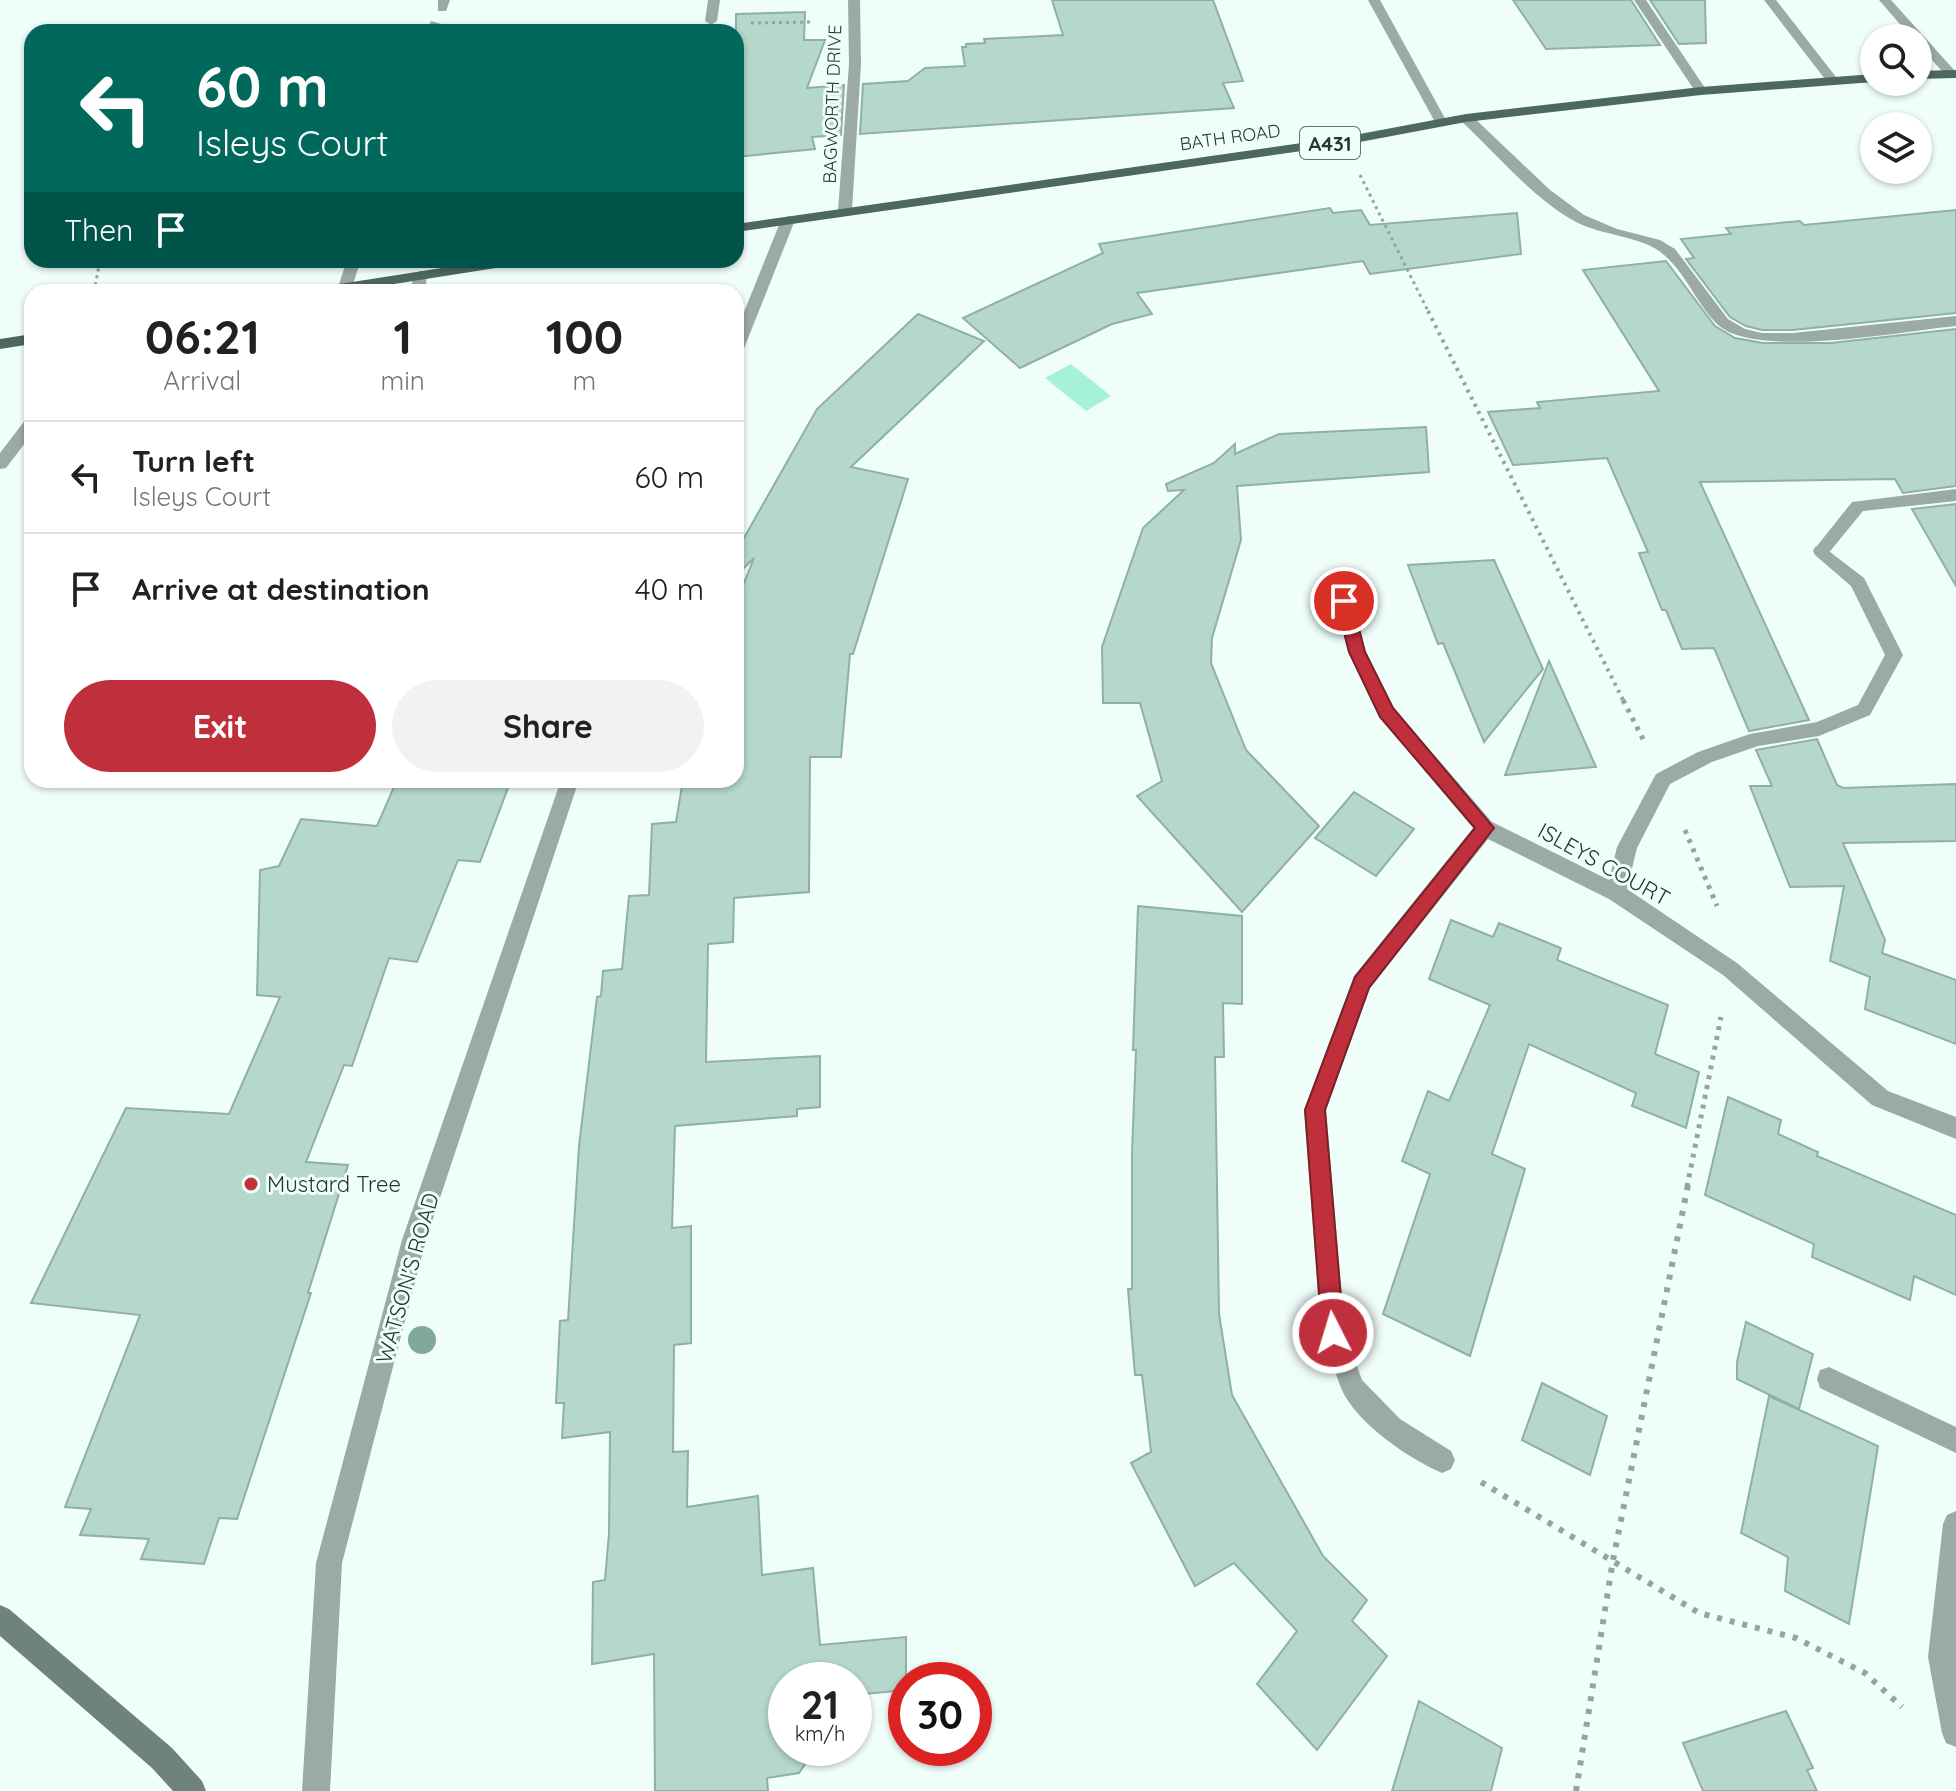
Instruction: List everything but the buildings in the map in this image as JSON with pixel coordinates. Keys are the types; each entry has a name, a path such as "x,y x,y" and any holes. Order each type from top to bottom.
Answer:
{"main road":[{"path":"1932,75 1953,74"},
{"name":"BATH ROAD","path":"744,227 1344,141 1466,118 1701,91 1860,79"},
{"path":"364,284 467,268"},
{"path":"0,344 24,340"}],"street":[{"path":"711,21 714,0"},
{"name":"BAGWORTH DRIVE","path":"845,210 855,64 854,0"},
{"path":"1374,0 1441,122"},
{"path":"1640,0 1701,91"},
{"path":"1770,0 1832,80"},
{"path":"1885,0 1953,74"},
{"path":"1466,118 1545,193 1579,218 1612,232 1655,243 1670,252 1723,322 1740,333 1762,338 1793,338 1956,321"},
{"path":"744,331 788,220"},
{"path":"419,284 420,275"},
{"path":"0,464 24,433"},
{"path":"1616,893 1627,847 1663,779 1705,757 1757,739 1819,729 1864,710 1894,655 1858,582 1821,551 1858,506 1956,495"},
{"name":"ISLEYS COURT","path":"1344,601 1357,652 1386,712 1485,828 1616,893 1730,969 1880,1098 1956,1128"},
{"name":"WATSON'S ROAD","path":"316,1791 329,1563 414,1240 567,788"},
{"path":"1442,1460 1391,1428 1353,1388 1343,1361 1333,1333 1315,1110 1361,983 1485,828"},
{"path":"1829,1379 1956,1440"},
{"path":"1956,1524 1942,1657 1956,1733"},
{"path":"0,1618 162,1758 192,1791"}],"path":[{"path":"711,21 727,24 854,21"},
{"path":"1344,141 1663,779 1726,927 1730,969 1613,1560 1576,1791"},
{"path":"1442,1460 1699,1613 1796,1638 1865,1673 1907,1712"}],"shaded area":[{"path":"1071,364 1111,396 1086,411 1045,378"}],"place":[{"name":"Mustard Tree","path":"251,1184"}],"route":[{"path":"1333,1333 1315,1110 1361,983 1485,828 1386,712 1357,652 1344,601"}]}
